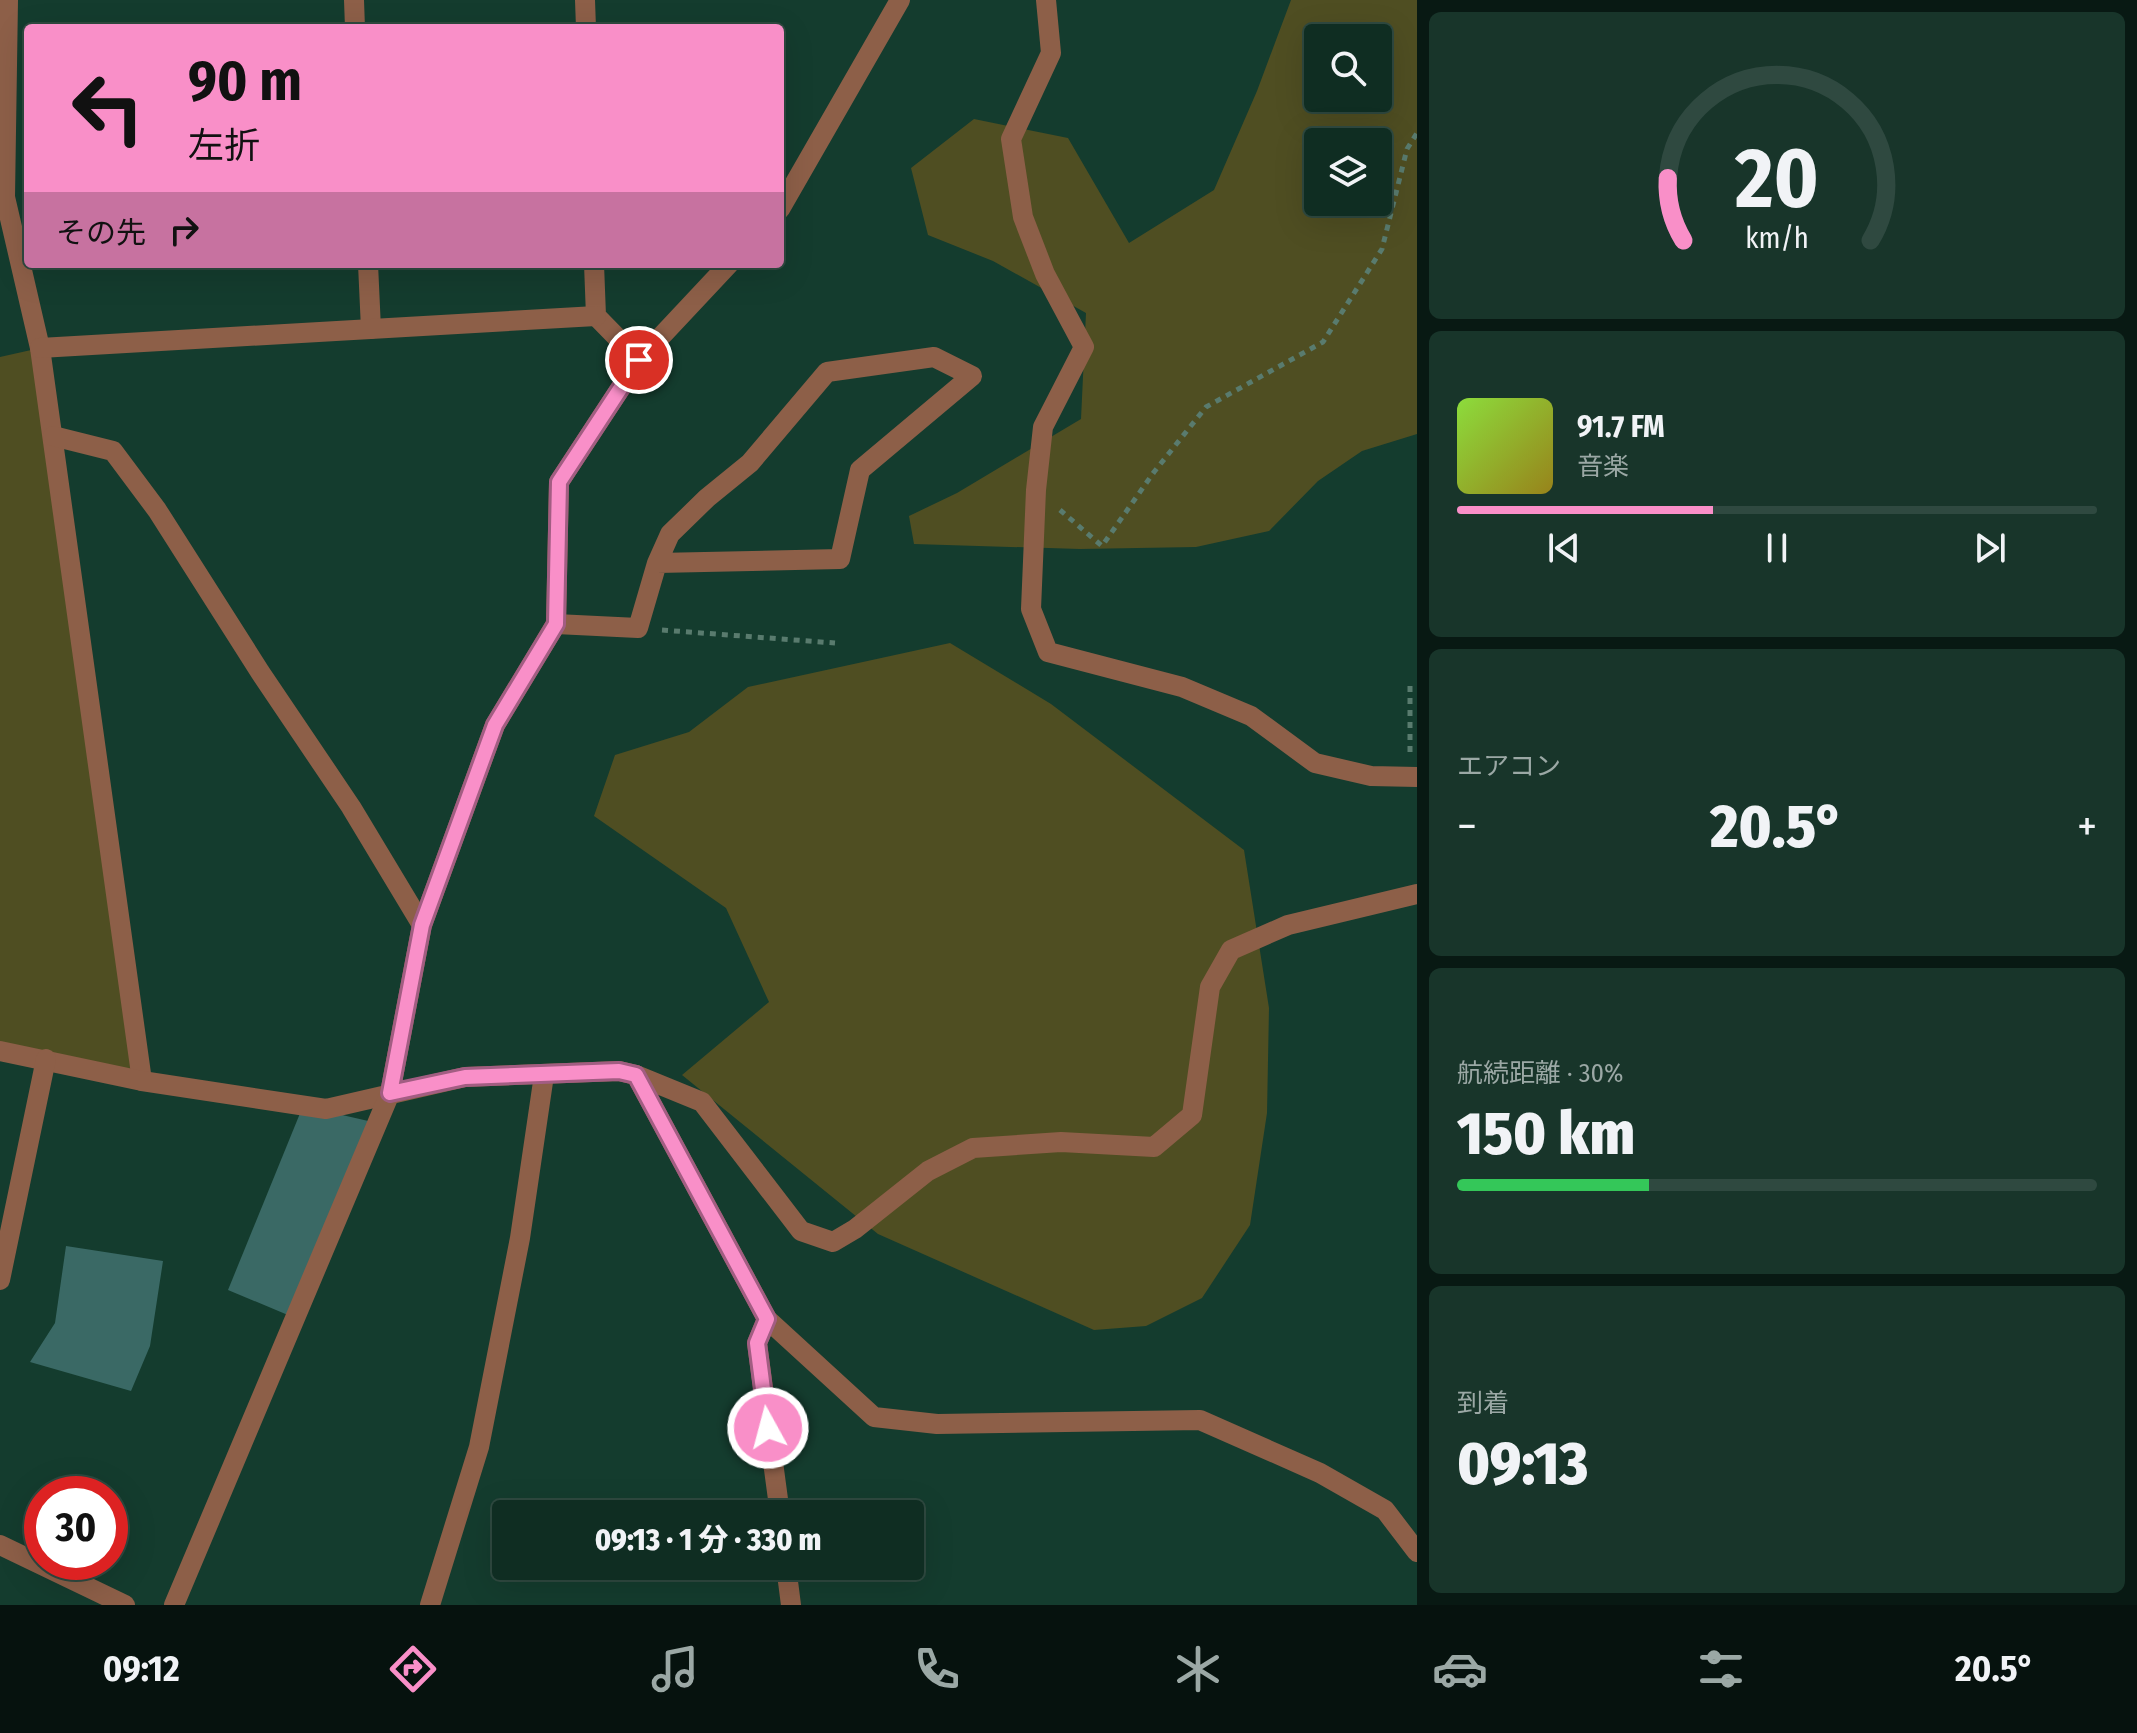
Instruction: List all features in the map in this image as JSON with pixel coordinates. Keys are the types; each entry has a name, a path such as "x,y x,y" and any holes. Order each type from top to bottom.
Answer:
{"street":[{"path":"8,0 5,197 40,348 142,1081"},
{"path":"354,0 355,24"},
{"path":"585,0 586,24"},
{"path":"784,202 900,0"},
{"path":"1046,0 1051,53 1011,139 1023,217 1045,274 1084,347 1043,427 1036,490 1031,609 1048,652 1182,687 1251,716 1315,763 1371,776 1414,776"},
{"path":"368,268 371,329"},
{"path":"594,268 596,316 639,360"},
{"path":"174,1605 390,1093 422,925 495,725 556,624 559,482 639,360 725,268"},
{"path":"40,348 596,316"},
{"path":"556,624 638,628 657,563 670,534 750,463 827,372 934,357 972,376 860,470 840,559 657,563"},
{"path":"53,436 113,451 157,510 351,807 422,925"},
{"path":"0,1051 142,1081 326,1109 465,1077 619,1071 702,1102 801,1231 833,1242 855,1229 928,1171 973,1148 1061,1142 1154,1147 1192,1115 1210,987 1231,950 1288,925 1417,894"},
{"path":"0,1280 46,1059"},
{"path":"430,1605 479,1447 520,1238 544,1075"},
{"path":"636,1075 767,1319 874,1417 937,1424 1200,1420 1320,1473 1385,1510 1417,1552"},
{"path":"767,1319 757,1343 778,1500"},
{"path":"0,1545 125,1605"},
{"path":"788,1580 791,1605"}],"path":[{"path":"1036,490 1102,546 1154,472 1206,407 1323,342 1382,249 1407,149 1417,133"},
{"path":"638,628 835,643"},
{"path":"1410,686 1414,776"}],"shaded area":[{"path":"1291,0 1417,0 1417,434 1362,451 1318,481 1269,531 1196,547 1080,549 914,544 909,516 957,493 1081,419 1086,313 993,261 928,235 911,168 974,119 1068,138 1129,243 1214,190 1257,91"},
{"path":"40,348 142,1081 0,1055 0,357"},
{"path":"950,643 1051,704 1244,850 1269,1008 1267,1113 1250,1225 1202,1298 1146,1326 1094,1330 878,1234 682,1075 769,1002 726,908 594,816 615,755 689,732 748,687"}],"building":[{"path":"303,1106 377,1123 295,1318 228,1290"},
{"path":"66,1246 163,1261 150,1346 131,1391 30,1362 55,1323"}],"route":[{"path":"639,360 559,482 556,624 495,725 422,925 390,1093 465,1077 619,1071 636,1075 767,1319 757,1343 768,1428"}]}
